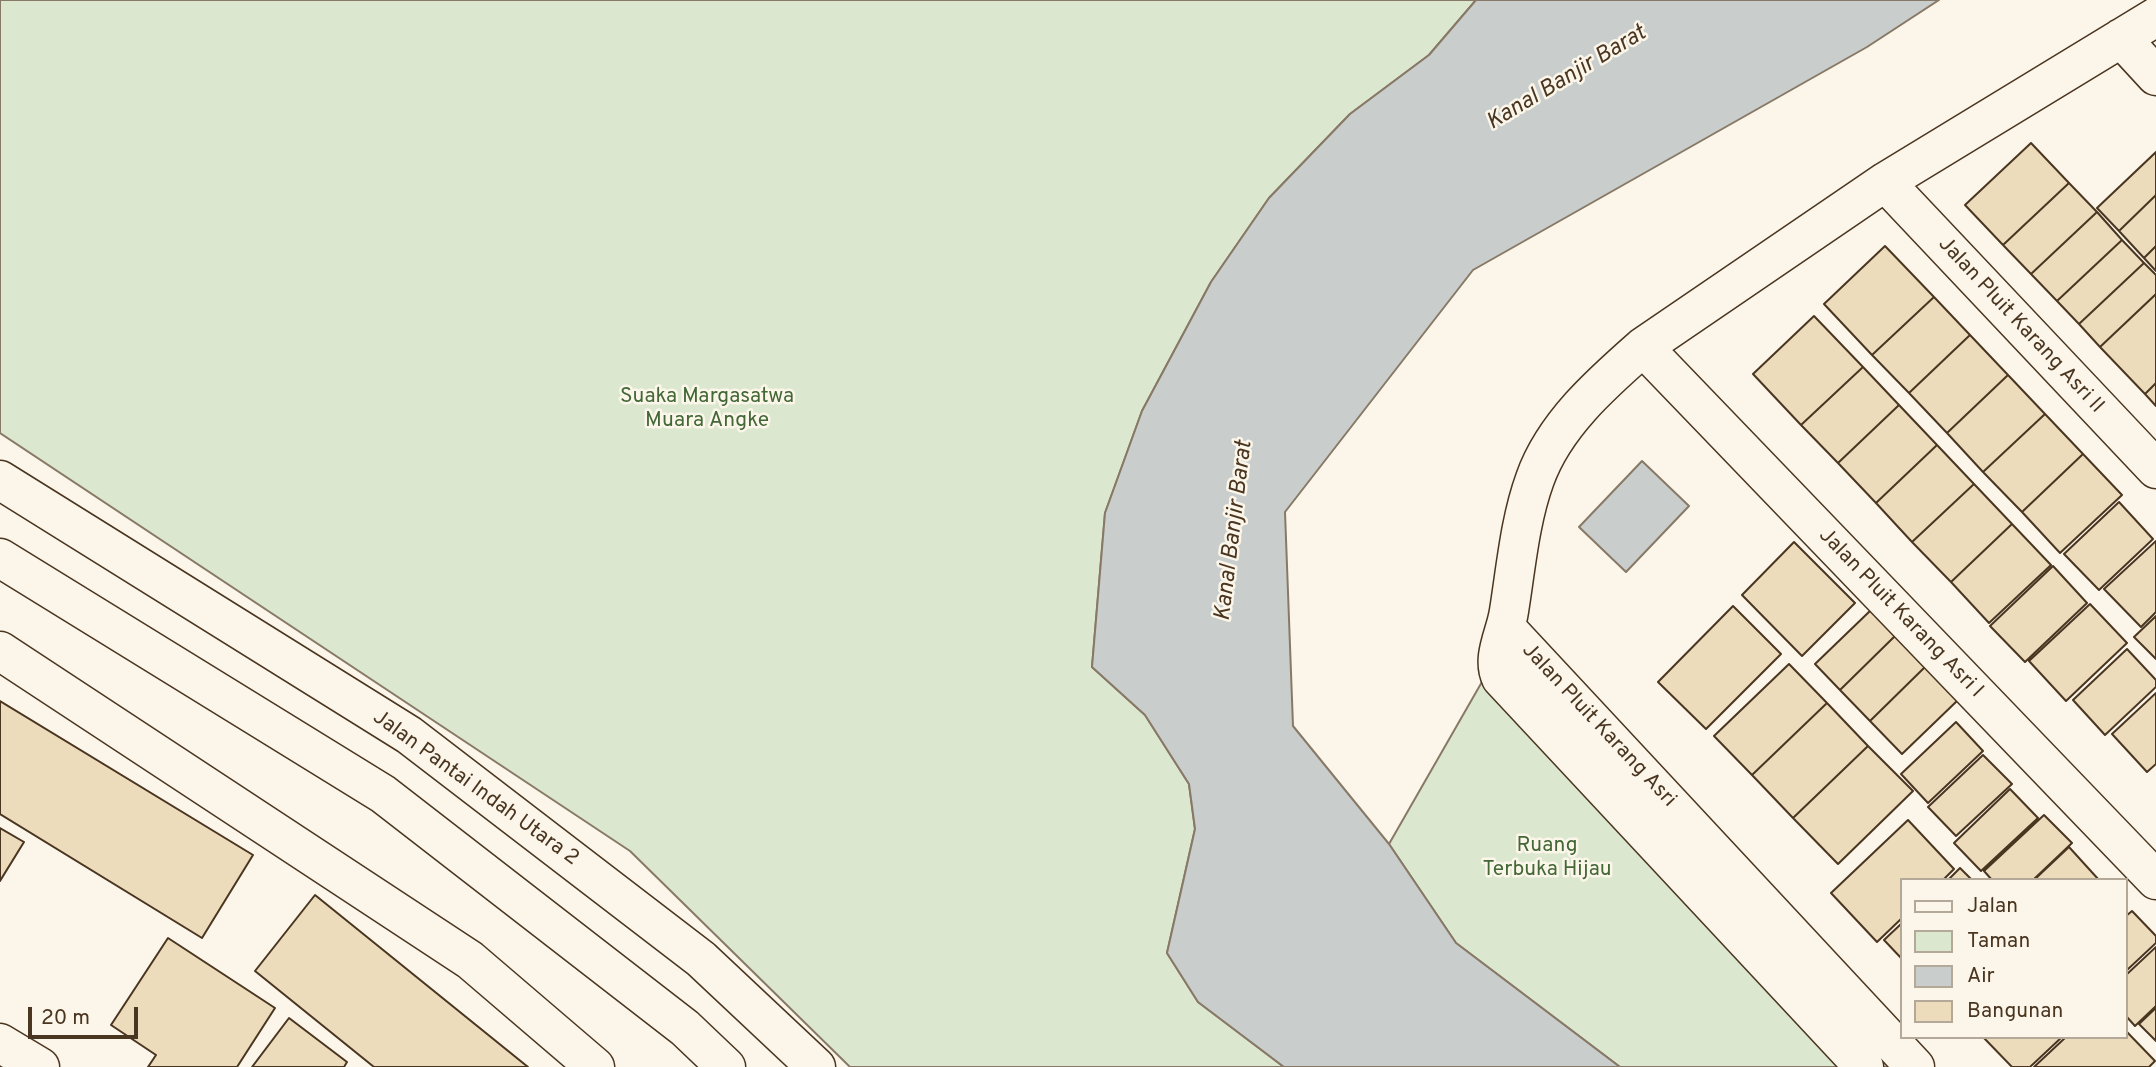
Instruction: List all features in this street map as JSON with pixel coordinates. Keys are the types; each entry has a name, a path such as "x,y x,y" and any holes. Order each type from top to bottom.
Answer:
{"street":[{"path":"1507,629 1520,541 1535,478 1557,436 1610,375 1643,347 1885,182 2156,17"},
{"path":"2121,38 2156,76"},
{"name":"Jalan Pluit Karang Asri II","path":"1885,182 2156,469"},
{"name":"Jalan Pluit Karang Asri I","path":"1643,347 2156,880"},
{"name":"Jalan Pantai Indah Utara 2","path":"0,481 408,735 701,959 816,1067"},
{"path":"0,558 383,794 685,1028 726,1067"},
{"name":"Jalan Pluit Karang Asri","path":"1864,1067 1501,678 1496,668 1497,656 1507,629 1915,1067"},
{"path":"0,651 470,960 595,1067"},
{"path":"1561,743 1589,716"},
{"path":"0,1043 40,1067"}],"green space":[{"name":"Suaka Margasatwa Muara Angke","path":"0,0 1476,0 1429,55 1350,114 1269,198 1211,282 1142,411 1105,513 1092,667 1145,715 1189,784 1195,829 1167,953 1198,1002 1284,1067 850,1067 630,851 0,433"},
{"name":"Ruang Terbuka Hijau","path":"1510,633 1897,1067 1620,1067 1456,943 1389,844"}],"water":[{"name":"Kanal Banjir Barat","path":"1476,0 1939,0 1867,47 1473,270 1285,512 1293,726 1389,844 1456,943 1620,1067 1284,1067 1198,1002 1167,953 1195,829 1189,784 1145,715 1092,667 1105,513 1142,411 1211,282 1269,198 1350,114 1429,55"},
{"path":"1642,461 1689,506 1626,572 1579,527"}],"building":[{"path":"2031,143 2069,183 2003,245 1965,205"},
{"path":"2156,152 2156,195 2119,231 2097,208"},
{"path":"2069,183 2097,212 2031,274 2003,245"},
{"path":"2156,195 2156,246 2144,258 2119,231"},
{"path":"2097,212 2122,240 2057,301 2031,274"},
{"path":"2122,240 2144,263 2079,324 2057,301"},
{"path":"1885,246 1934,297 1872,355 1824,304"},
{"path":"2156,246 2156,271 2144,258"},
{"path":"2144,263 2156,275 2156,294 2100,347 2079,324"},
{"path":"2156,294 2156,383 2145,394 2100,347"},
{"path":"1934,297 1970,335 1909,393 1872,355"},
{"path":"1814,316 1863,367 1801,425 1753,374"},
{"path":"1970,335 2008,375 1947,433 1909,393"},
{"path":"1863,367 1899,405 1838,463 1801,425"},
{"path":"2008,375 2045,414 1983,472 1947,433"},
{"path":"2156,383 2156,406 2145,394"},
{"path":"1899,405 1937,445 1876,503 1838,463"},
{"path":"2045,414 2083,454 2022,512 1983,472"},
{"path":"1937,445 1974,484 1912,542 1876,503"},
{"path":"2083,454 2122,495 2060,553 2022,512"},
{"path":"1974,484 2012,524 1951,582 1912,542"},
{"path":"2119,502 2153,539 2099,590 2064,554"},
{"path":"2012,524 2051,565 1989,623 1951,582"},
{"path":"2156,541 2156,612 2141,627 2104,589"},
{"path":"1794,542 1855,603 1802,656 1742,595"},
{"path":"2053,566 2087,603 2025,662 1990,626"},
{"path":"2090,604 2127,643 2066,701 2029,661"},
{"path":"1733,606 1781,654 1706,729 1658,682"},
{"path":"1871,610 1896,635 1840,690 1815,664"},
{"path":"2156,616 2156,659 2134,637"},
{"path":"1896,635 1926,666 1870,721 1840,690"},
{"path":"2127,649 2156,680 2156,687 2105,735 2073,700"},
{"path":"1789,664 1827,703 1752,775 1714,736"},
{"path":"1926,666 1958,700 1902,754 1870,721"},
{"path":"2156,693 2156,764 2147,772 2112,734"},
{"path":"0,701 253,855 202,938 0,814"},
{"path":"1827,703 1868,746 1793,818 1752,775"},
{"path":"1956,722 1983,751 1928,803 1901,774"},
{"path":"1868,746 1913,791 1838,864 1793,818"},
{"path":"1983,755 2012,784 1956,836 1928,807"},
{"path":"2010,789 2038,818 1981,871 1954,843"},
{"path":"2044,815 2072,843 2035,878 1990,878 1984,871"},
{"path":"1908,820 1954,869 1945,878 1900,878 1900,920 1877,942 1831,893"},
{"path":"0,828 24,842 0,881"},
{"path":"2069,847 2097,878 2036,878"},
{"path":"1960,868 1970,878 1950,878"},
{"path":"315,895 528,1067 374,1067 255,971"},
{"path":"2132,911 2156,936 2156,943 2128,969 2128,914"},
{"path":"1900,925 1900,957 1884,940"},
{"path":"168,938 275,1008 237,1067 148,1067 156,1055 111,1025"},
{"path":"2156,947 2156,1006 2135,1026 2128,1018 2128,973"},
{"path":"2156,1008 2156,1041 2139,1024"},
{"path":"289,1018 347,1062 344,1067 252,1067"},
{"path":"2128,1033 2155,1061 2149,1067 2034,1067 2064,1039 2128,1039"},
{"path":"1985,1039 2060,1039 2030,1067 2012,1067"}]}
